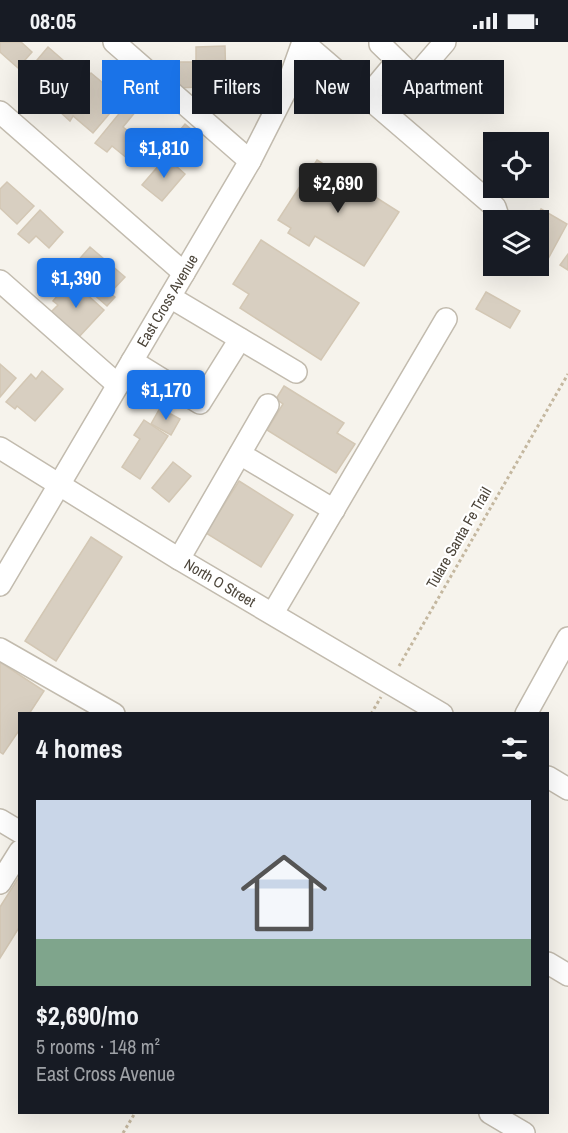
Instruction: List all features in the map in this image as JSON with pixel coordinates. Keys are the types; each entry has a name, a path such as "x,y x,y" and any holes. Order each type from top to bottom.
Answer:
{"street":[{"path":"114,42 250,161"},
{"path":"303,42 324,60"},
{"name":"East Cross Avenue","path":"0,585 250,161 285,92 303,42"},
{"path":"380,42 396,60"},
{"path":"429,60 445,42"},
{"path":"370,93 382,79"},
{"path":"370,100 496,210"},
{"path":"0,112 184,273"},
{"path":"0,281 118,385"},
{"path":"170,297 296,372"},
{"path":"273,613 446,319"},
{"path":"132,361 200,403 240,339"},
{"path":"179,559 268,405"},
{"name":"North O Street","path":"0,448 179,559 389,683 407,705 434,712"},
{"path":"240,454 334,510"},
{"path":"527,712 568,638"},
{"path":"0,649 110,712"},
{"path":"549,778 568,789"},
{"path":"0,820 18,831"},
{"path":"0,883 18,854"},
{"path":"549,964 568,975"},
{"path":"492,1114 524,1133"}],"path":[{"name":"Tulare Santa Fe Trail","path":"372,712 568,374"},
{"path":"123,1133 134,1114"}],"building":[{"path":"0,42 21,42 32,52 25,60 18,60 18,68 0,52"},
{"path":"225,46 225,60 196,60 196,47"},
{"path":"48,47 63,60 37,60"},
{"path":"180,62 192,62 192,87 180,88"},
{"path":"90,74 102,82 102,114 109,114 93,133 73,116 70,121 62,114 90,114"},
{"path":"119,114 134,114 123,127 133,135 138,130 146,136 128,159 112,146 107,152 95,143"},
{"path":"185,124 199,136 187,151 181,146 170,159 157,148 165,137 170,142"},
{"path":"166,157 185,174 162,201 142,185"},
{"path":"317,160 399,212 364,266 315,236 309,246 288,233 291,228 278,220"},
{"path":"7,182 34,206 17,224 0,208 0,189"},
{"path":"40,210 63,232 49,248 36,236 29,243 18,234"},
{"path":"549,214 567,224 549,257"},
{"path":"261,240 359,303 321,360 240,308 249,294 233,284"},
{"path":"90,247 125,277 110,293 115,297 107,306 68,272"},
{"path":"568,254 568,270 560,265"},
{"path":"71,280 104,310 78,338 50,313 58,305 53,301"},
{"path":"486,292 520,311 510,328 476,309"},
{"path":"0,364 16,378 0,397"},
{"path":"42,371 63,389 35,421 17,406 15,409 6,402 31,374 36,379"},
{"path":"284,386 344,423 337,433 355,444 336,473 267,430 283,404 276,399"},
{"path":"160,408 180,419 171,435 151,424"},
{"path":"144,420 168,436 140,479 122,467 140,439 134,435"},
{"path":"173,462 191,476 169,502 152,488"},
{"path":"239,481 293,515 261,567 206,533"},
{"path":"91,537 122,557 56,661 25,641"},
{"path":"0,662 44,691 30,712 18,712 18,732 3,754 0,752"},
{"path":"18,879 18,929 0,958 0,907"}]}
